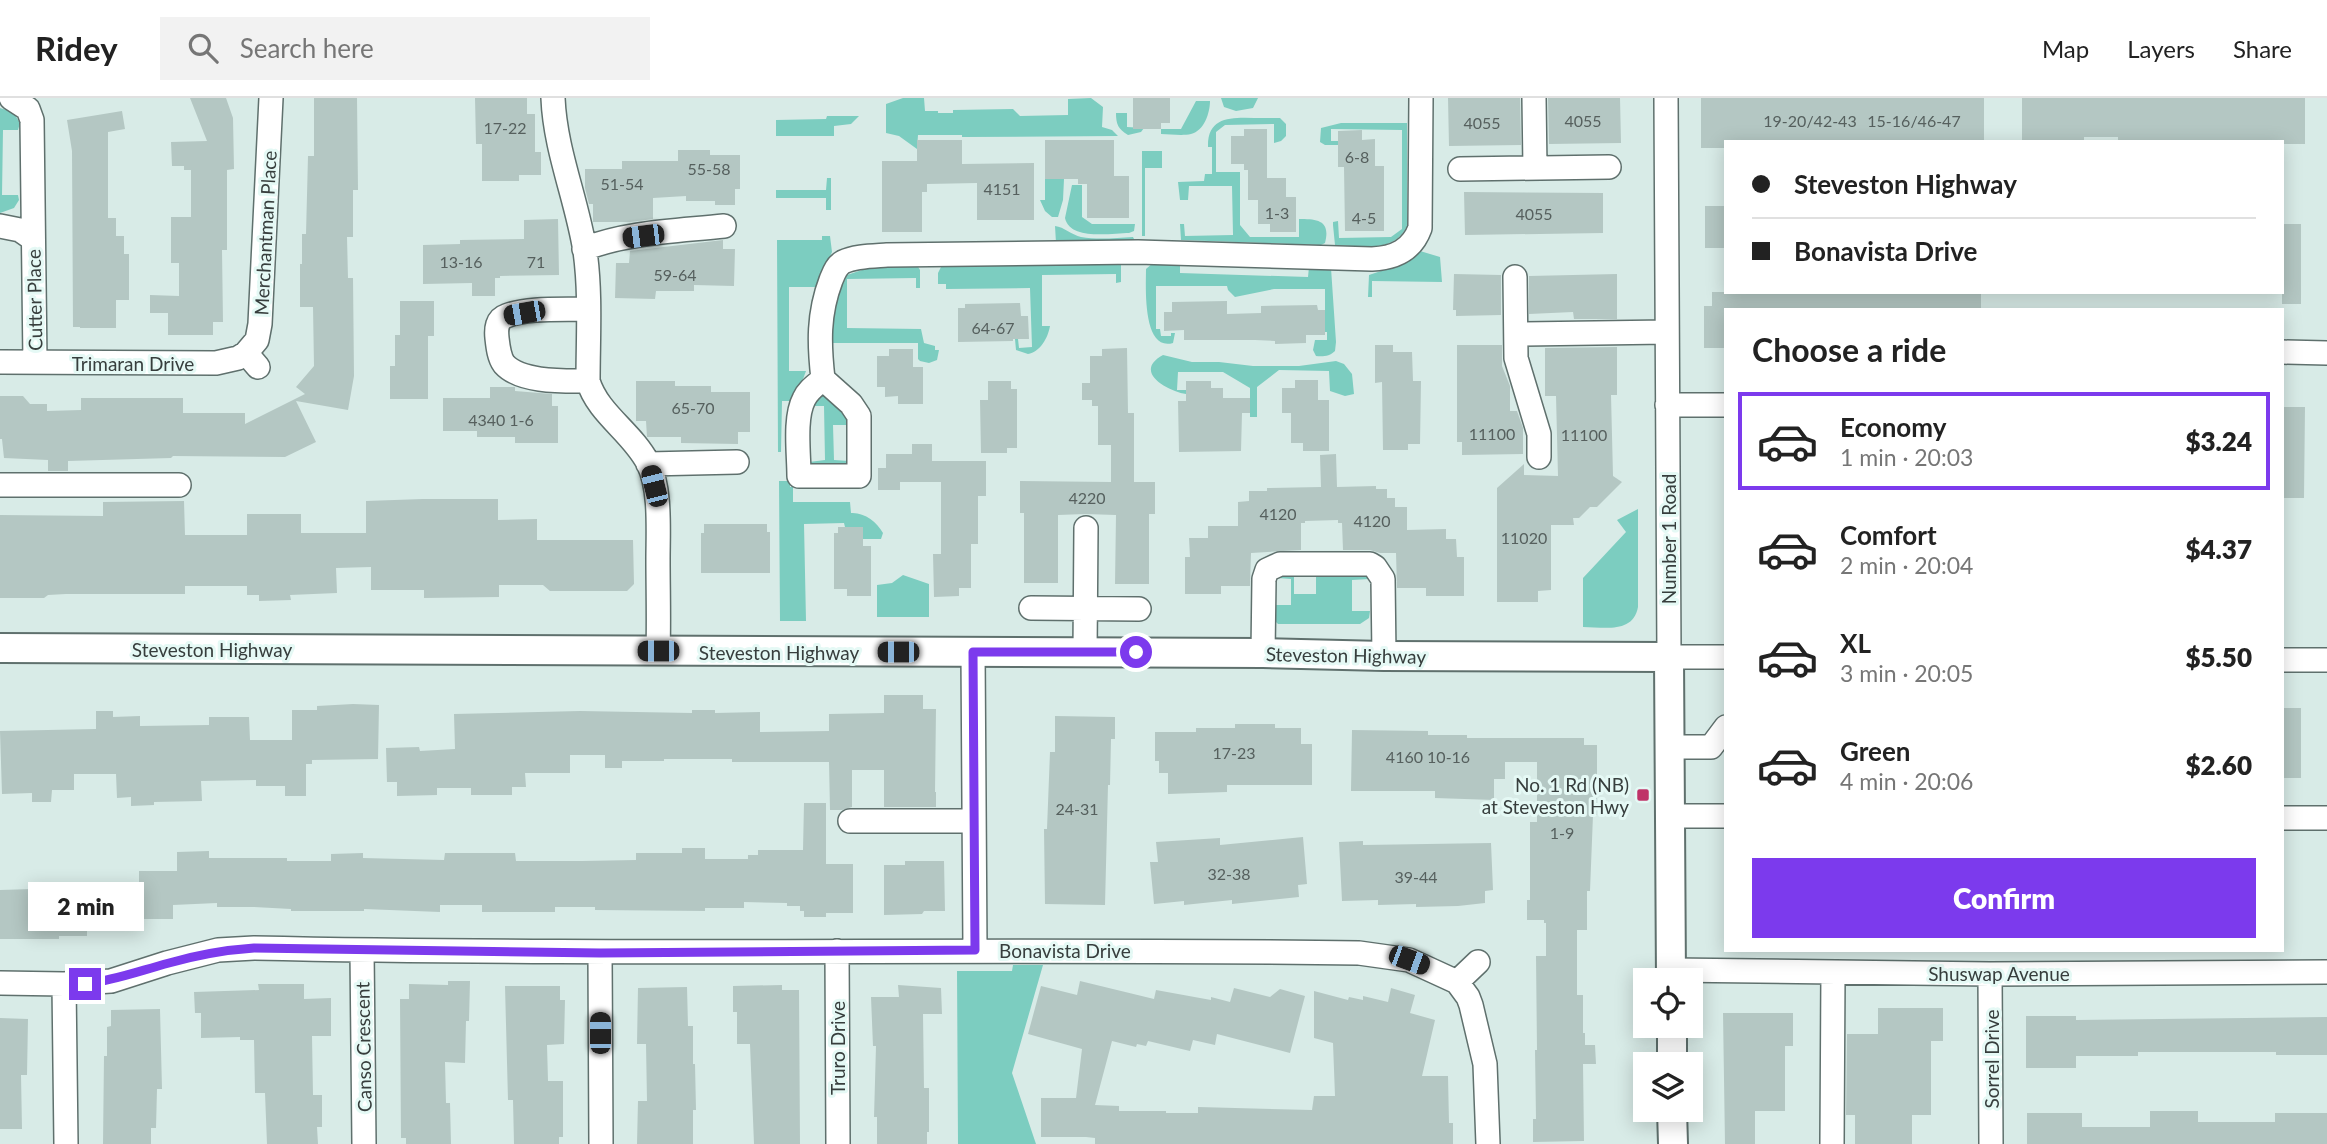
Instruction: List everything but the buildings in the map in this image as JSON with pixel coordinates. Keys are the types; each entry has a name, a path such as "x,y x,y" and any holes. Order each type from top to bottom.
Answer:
{"main road":[{"name":"Steveston Highway","path":"0,648 1669,657"},
{"name":"Number 1 Road","path":"1669,657 1671,968"},
{"path":"1672,1122 1673,1144"}],"street":[{"name":"Cutter Place","path":"11,98 28,109 32,120 34,362"},
{"path":"553,98 557,134 588,275 588,381 592,394 649,464 654,486 658,520 658,651"},
{"path":"823,379 820,325 825,294 840,263 860,257 1149,253 1373,259 1398,255 1412,243 1420,228 1421,98"},
{"path":"1534,98 1535,168"},
{"name":"Number 1 Road","path":"1666,98 1669,657"},
{"name":"Merchantman Place","path":"252,360 260,324 269,101"},
{"path":"1460,169 1609,167"},
{"name":"Cutter Place","path":"0,226 20,230 33,239"},
{"path":"584,248 623,238 724,226"},
{"path":"1515,277 1516,358 1539,433 1539,457"},
{"path":"588,309 505,316 499,320 496,330 503,363 516,373 556,380 588,381"},
{"path":"1516,334 1667,332"},
{"path":"2284,352 2327,353"},
{"name":"Trimaran Drive","path":"0,362 216,363 238,358 252,360"},
{"path":"1667,405 1724,405"},
{"path":"649,464 737,462"},
{"path":"0,485 179,485"},
{"path":"1085,652 1086,528"},
{"path":"1263,653 1264,579 1267,570 1280,564 1370,564 1376,567 1383,579 1384,656"},
{"path":"1031,608 1139,609"},
{"path":"973,652 972,821 975,950"},
{"name":"Steveston Highway","path":"1669,657 1724,657"},
{"path":"2284,660 2327,660"},
{"path":"1669,747 1711,747 1724,730"},
{"path":"1670,816 1724,816"},
{"path":"2284,818 2327,818"},
{"path":"850,821 972,821"},
{"name":"Bonavista Drive","path":"0,983 64,984 111,981 218,950 254,948 600,953 975,950 1359,953 1409,960 1457,982"},
{"name":"Canso Crescent","path":"362,950 364,1144"},
{"name":"Truro Drive","path":"836,951 838,1144"},
{"path":"600,953 601,1144"},
{"path":"1478,962 1457,982 1471,1004 1485,1064 1488,1144"},
{"path":"1832,1144 1833,972"},
{"name":"Shuswap Avenue","path":"1703,974 2327,972"},
{"name":"Sorrel Drive","path":"1990,974 1991,1144"},
{"path":"64,984 66,1144"}],"green space":[{"path":"903,98 924,98 925,111 938,113 953,113 953,110 1013,109 1020,116 1068,115 1068,99 1091,98 1103,107 1102,127 1112,130 1118,136 918,135 917,149 899,136 886,133 886,104"},
{"path":"1221,98 1258,98 1253,108 1236,111 1224,107"},
{"path":"1196,101 1210,101 1203,125 1196,132 1187,135 1161,134 1161,129 1181,129"},
{"path":"0,108 13,112 20,123 18,130 3,130 2,195 18,195 19,200 14,208 0,213"},
{"path":"1116,113 1127,113 1127,127 1144,128 1141,132 1128,135 1118,126"},
{"path":"827,116 859,116 851,124 834,126 834,136 776,136 776,120 826,119"},
{"path":"1280,118 1286,124 1286,136 1274,143 1274,124 1225,125 1216,132 1216,172 1240,172 1240,225 1250,237 1299,237 1299,219 1321,222 1326,230 1325,243 1181,240 1180,224 1184,224 1185,236 1233,235 1232,186 1189,186 1188,200 1180,200 1178,182 1204,181 1205,174 1212,174 1212,147 1208,147 1213,127 1228,119"},
{"path":"1341,123 1407,123 1407,226 1401,235 1385,245 1335,245 1333,222 1338,221 1339,238 1391,237 1402,229 1402,130 1331,129 1331,141 1338,141 1338,145 1325,145 1320,142 1321,128"},
{"path":"1142,151 1162,151 1162,168 1145,168 1145,236 1142,236"},
{"path":"827,178 831,178 831,210 826,210 826,198 776,198 776,190 826,190"},
{"path":"1045,179 1064,179 1063,200 1058,217 1052,217 1045,211 1040,200 1045,200"},
{"path":"1072,185 1082,185 1082,217 1092,224 1135,224 1134,231 1092,234 1075,230 1068,225 1065,218"},
{"path":"1055,226 1081,237 1133,237 1135,241 1056,243"},
{"path":"822,236 830,236 832,252 817,287 789,287 789,371 806,371 795,401 782,401 781,452 778,452 777,240 822,240"},
{"path":"1420,251 1440,257 1442,282 1372,281 1372,297 1368,297 1369,275 1399,265"},
{"path":"1154,262 1180,263 1180,273 1308,277 1309,267 1331,268 1335,351 1329,355 1316,356 1313,350 1315,340 1327,340 1325,289 1274,289 1235,297 1227,286 1156,286 1156,329 1160,329 1161,336 1175,333 1173,343 1163,343 1156,338 1151,328 1146,302 1146,269"},
{"path":"1121,263 1121,282 1116,283 1116,274 1042,275 1042,326 1050,326 1043,344 1028,354 1016,350 1015,339 1018,339 1019,348 1032,347 1030,288 946,289 946,284 938,284 938,273 942,265"},
{"path":"917,265 920,270 920,288 916,288 916,278 847,279 847,328 921,329 924,343 939,350 937,360 929,363 920,361 918,343 830,343 831,309 847,275 871,267"},
{"path":"1163,355 1192,362 1253,366 1299,366 1336,361 1344,364 1352,374 1354,394 1345,396 1330,391 1329,371 1279,370 1257,387 1257,417 1250,417 1250,388 1223,372 1178,372 1177,390 1186,390 1186,394 1163,385 1156,380 1151,368 1154,361"},
{"path":"826,396 841,407 847,420 847,425 833,425 834,460 849,461 852,466 812,469 809,462 825,460 824,406 813,406 817,397"},
{"path":"779,481 790,481 790,487 793,487 793,502 850,502 851,513 870,519 883,533 881,539 863,539 862,527 845,527 844,523 804,524 806,621 780,621"},
{"path":"1638,509 1638,607 1635,616 1630,622 1616,627 1583,627 1583,578 1626,532 1617,520"},
{"path":"1351,573 1370,579 1352,580 1352,611 1370,611 1369,618 1360,624 1278,624 1274,620 1273,605 1291,605 1291,579 1278,578 1294,574 1294,594 1316,594 1316,574"},
{"path":"903,575 929,584 929,617 877,617 877,585 892,583"},
{"path":"1013,965 1043,965 1012,1073 1036,1144 958,1144 957,971 1012,971"}],"place":[{"name":"No. 1 Rd (NB) at Steveston Hwy","path":"1643,795"}],"route":[{"path":"85,984 111,981 218,950 254,948 600,953 975,950 972,821 973,652 1136,652"}]}
